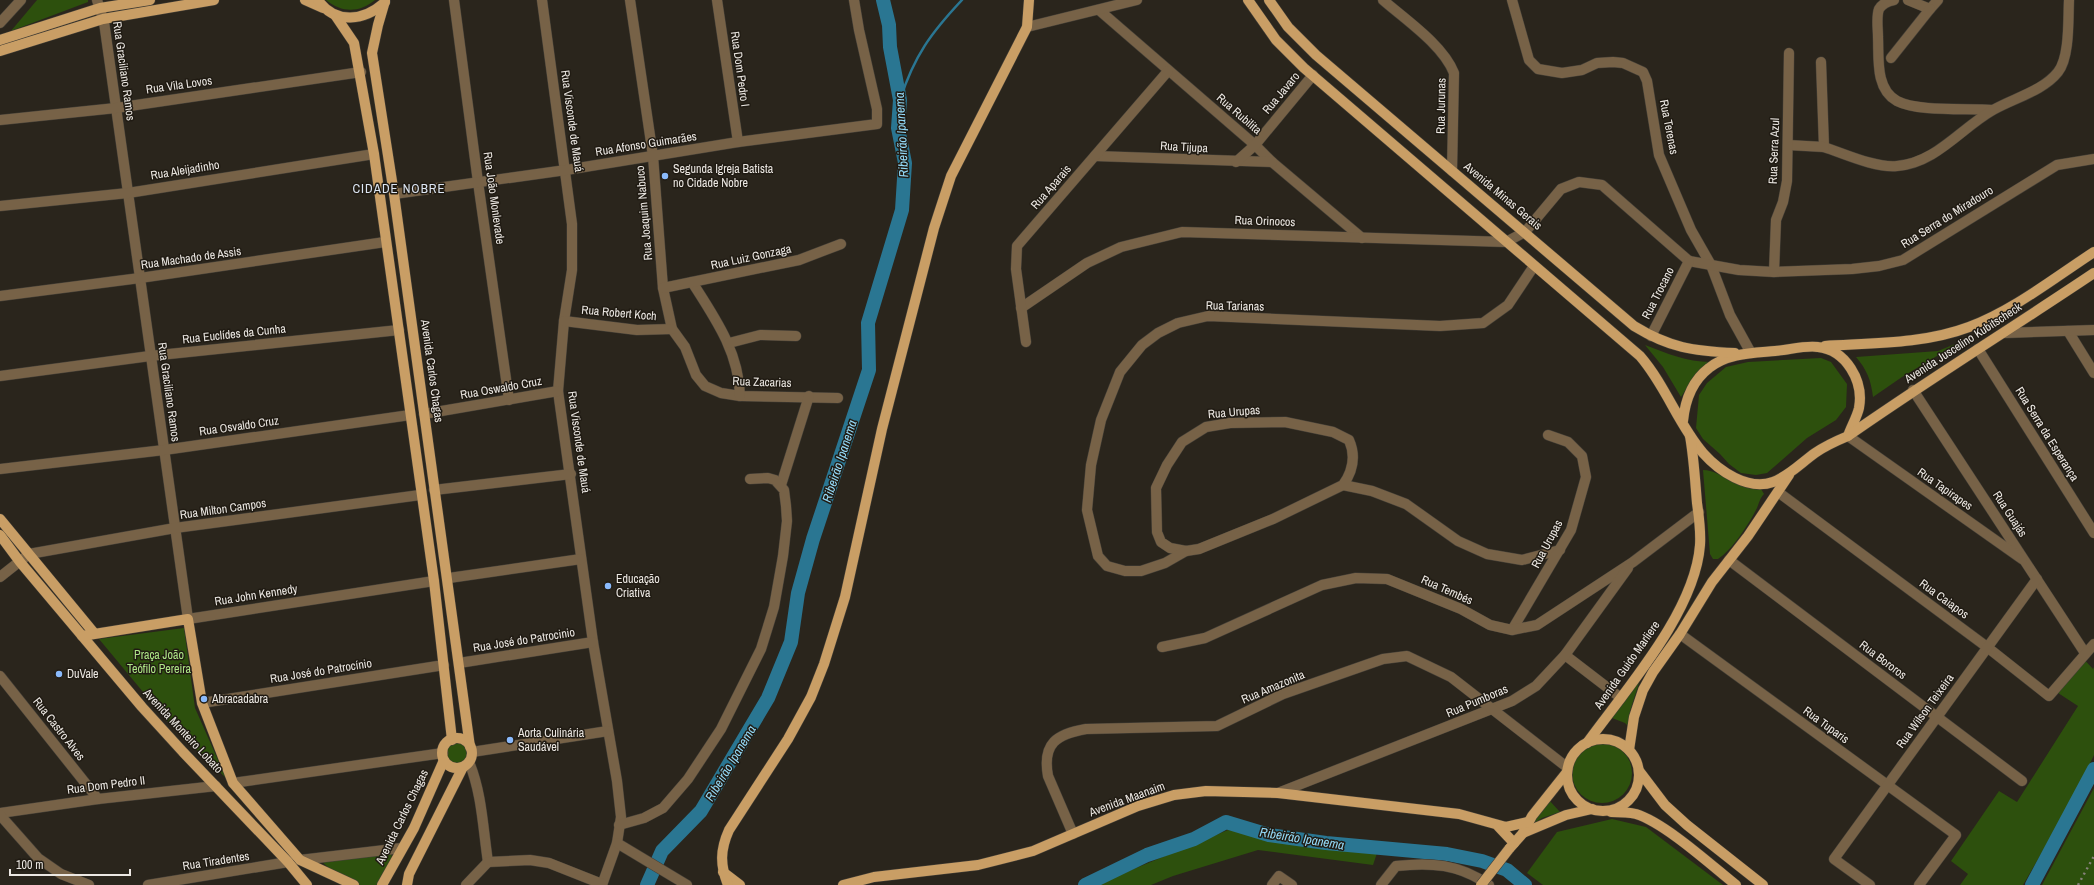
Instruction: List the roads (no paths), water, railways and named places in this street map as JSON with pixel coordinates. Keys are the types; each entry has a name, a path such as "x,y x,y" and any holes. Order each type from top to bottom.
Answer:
{"main road":[{"path":"0,40 99,4 150,0"},
{"path":"0,51 103,19 214,0"},
{"path":"305,0 331,13 349,18 363,17 375,11 386,1"},
{"path":"318,0 331,13 354,43 361,72 399,330 420,495 434,581 452,740"},
{"path":"728,885 723,872 721,856 723,844 729,830 788,739 811,697 824,664 845,597 882,429 932,236 949,184 1027,27 1029,0"},
{"path":"1248,0 1276,40 1312,75 1640,356 1659,380 1690,434 1714,463 1738,480 1761,485 1771,483 1791,472"},
{"name":"Avenida Minas Gerais","path":"1270,0 1298,39 1634,326 1671,345 1694,350 1750,353"},
{"name":"Avenida Carlos Chagas","path":"386,1 378,25 372,53 394,194 434,490 449,578 471,749"},
{"name":"Avenida Juscelino Kubitscheck","path":"1750,353 1914,340 1941,335 1969,327 2003,311 2094,252"},
{"name":"Avenida Juscelino Kubitscheck","path":"1791,472 1823,448 1848,436 1913,390 2005,333 2094,273"},
{"path":"1818,347 1835,352 1845,360 1856,378 1860,395 1859,408 1848,436"},
{"path":"1683,421 1685,404 1702,374 1724,358 1750,353"},
{"name":"Avenida Guido Marliere","path":"1587,743 1644,667 1674,619 1691,583 1700,545 1695,465 1690,434"},
{"name":"Avenida Guido Marliere","path":"1629,750 1634,717 1643,690 1664,654 1680,634 1712,582 1791,472"},
{"path":"0,519 94,633"},
{"name":"Avenida Monteiro Lobato","path":"0,535 20,562 82,636 183,752 288,862 307,885"},
{"name":"Rua John Kennedy","path":"82,636 188,619"},
{"name":"Rua Graciliano Ramos","path":"188,619 202,703 233,783"},
{"path":"1481,885 1523,833 1528,822 1568,770 1574,753 1587,743 1598,739 1609,739 1620,743 1629,750 1636,760 1640,772 1665,805 1687,826 1763,885"},
{"path":"407,885 409,874 466,764 471,749 464,740 452,740 445,746 444,757 454,768 466,764"},
{"name":"Avenida Carlos Chagas","path":"382,885 414,828 444,757"},
{"path":"1568,770 1571,790 1580,801 1592,809"},
{"path":"1603,811 1618,808 1630,799 1638,786 1640,772"},
{"name":"Avenida Monteiro Lobato","path":"233,783 300,860 354,885"},
{"name":"Avenida Maanaim","path":"843,885 874,877 978,865 1033,851 1138,806 1174,795 1206,791 1278,793 1459,814 1498,826 1512,826 1528,822"},
{"path":"1523,833 1566,815 1592,809 1635,814 1669,832 1736,885"},
{"name":"Avenida Maanaim","path":"1498,826 1512,846"},
{"path":"723,872 740,885"}],"street":[{"path":"0,23 21,0"},
{"name":"Rua João Monlevade","path":"454,0 478,182 510,400"},
{"name":"Rua Visconde de Mauá","path":"542,0 566,170 572,224 572,264 564,321 558,391 571,474 593,642 617,781 621,817 617,842 602,884"},
{"name":"Rua Joaquim Nabuco","path":"630,0 653,156 663,288 672,329"},
{"name":"Rua Dom Pedro I","path":"717,0 738,142"},
{"name":"Rua Afonso Guimarães","path":"394,194 566,170 738,142 877,124 877,109 859,30 854,0"},
{"path":"1027,27 1137,0"},
{"name":"Rua Jurunas","path":"1383,0 1431,42 1451,63 1454,73 1452,171"},
{"name":"Rua Terenas","path":"1512,0 1529,60 1538,69 1562,73 1582,70 1597,63 1613,62 1636,67 1643,72 1647,81 1659,155 1691,230 1711,265 1730,315 1750,353"},
{"path":"1894,0 1887,2 1880,8 1878,17 1879,72 1887,93 1898,101 1928,108 1992,110"},
{"path":"1908,0 1930,9"},
{"path":"1891,58 1938,0"},
{"path":"1788,145 1824,147 1883,166 1896,167 1912,164 1934,153 1992,110 2050,80 2059,71 2064,60 2068,28 2069,0"},
{"name":"Rua Graciliano Ramos","path":"99,4 103,19 116,108 188,619"},
{"name":"Rua Rubilita","path":"1099,10 1255,145 1272,162 1362,238"},
{"name":"Rua Serra Azul","path":"1774,272 1776,220 1783,202 1787,181 1790,52"},
{"path":"1821,62 1824,147"},
{"name":"Rua Aparais","path":"1026,342 1016,269 1017,246 1168,71"},
{"name":"Rua Vila Lovos","path":"0,120 116,108 361,72"},
{"name":"Rua Javaro","path":"1236,162 1255,145 1312,75"},
{"name":"Rua Aleijadinho","path":"0,206 128,193 374,154"},
{"name":"Rua Tijupa","path":"1095,156 1236,162 1272,162"},
{"name":"Rua Serra do Miradouro","path":"1689,261 1738,270 1774,272 1852,269 1879,266 1903,260 2056,165 2094,159"},
{"path":"1506,242 1524,232 1561,189 1579,182 1602,185 1689,261"},
{"name":"Rua Orinocos","path":"1021,308 1087,263 1121,246 1182,232 1506,242"},
{"name":"Rua Machado de Assis","path":"0,296 140,278 385,242"},
{"name":"Rua Luiz Gonzaga","path":"663,288 799,260 841,244"},
{"name":"Rua Trocano","path":"1651,336 1689,261"},
{"name":"Rua Tarianas","path":"1186,551 1165,563 1140,571 1125,571 1108,566 1098,556 1087,510 1091,465 1101,420 1120,372 1142,345 1158,333 1178,323 1208,316 1440,326 1484,323 1508,305 1534,266"},
{"path":"692,282 722,328 729,344 739,381 740,396"},
{"name":"Rua Robert Koch","path":"564,321 637,330 672,329"},
{"name":"Rua Zacarias","path":"672,329 685,347 696,375 705,386 721,393 740,396 809,396 838,398"},
{"name":"Rua Euclídes da Cunha","path":"0,376 150,356 399,330"},
{"path":"2005,333 2094,330"},
{"path":"2068,331 2094,373"},
{"path":"729,344 760,335 796,336"},
{"name":"Rua Serra da Esperança","path":"1978,349 2094,533"},
{"name":"Rua Guajás","path":"1913,390 2027,563 2084,654"},
{"name":"Rua Oswaldo Cruz","path":"424,414 558,391"},
{"path":"619,825 644,818 663,808 688,779 721,729 761,649 774,607 785,542 787,521 786,506 781,485 809,396"},
{"name":"Rua Osvaldo Cruz","path":"0,469 164,450 410,415"},
{"name":"Rua Urupas","path":"1161,542 1157,532 1156,488 1167,465 1182,442 1206,427 1230,423 1285,422 1333,432 1349,440 1353,448 1352,467 1349,476 1342,485"},
{"name":"Rua Urupas","path":"1512,630 1571,530 1586,476 1582,456 1568,442 1548,435"},
{"name":"Rua Tapirapes","path":"1848,436 2027,563"},
{"path":"434,490 571,474"},
{"path":"750,479 768,478 775,480 781,485"},
{"path":"1342,485 1372,491 1406,504 1458,540 1487,554 1522,560 1560,550"},
{"name":"Rua Tarianas","path":"1161,542 1170,548 1186,551 1200,549 1248,529 1342,485"},
{"name":"Rua Caiapos","path":"1778,492 1988,647 2049,696 2084,654"},
{"name":"Rua Milton Campos","path":"30,554 175,528 420,495"},
{"name":"Rua Tembés","path":"1162,647 1205,638 1322,585 1356,578 1387,579 1461,609 1490,625 1512,630 1537,625 1633,562 1698,512"},
{"path":"0,577 30,554"},
{"path":"449,578 581,559"},
{"name":"Rua Bororos","path":"1729,560 2022,781"},
{"name":"Rua Pumboras","path":"1278,793 1492,710 1512,701 1536,686 1565,654 1633,562"},
{"name":"Rua Wilson Teixeira","path":"1870,885 1834,859 2037,579"},
{"name":"Rua John Kennedy","path":"188,619 434,581"},
{"name":"Rua Tuparis","path":"1680,634 1956,836 1919,885"},
{"name":"Rua José do Patrocinio","path":"459,663 593,642"},
{"path":"2084,654 2094,644"},
{"path":"1565,654 1621,698"},
{"name":"Rua Amazonita","path":"1073,834 1048,776 1046,766 1050,748 1056,739 1067,732 1086,728 1217,726 1283,694 1383,659 1407,656 1451,677 1568,770"},
{"name":"Rua José do Patrocínio","path":"202,703 444,665"},
{"name":"Rua Castro Alves","path":"0,676 98,799"},
{"path":"471,749 608,730"},
{"path":"233,783 444,757"},
{"path":"466,764 474,775 488,862"},
{"name":"Rua Dom Pedro II","path":"0,814 98,799 216,786"},
{"path":"0,814 38,858 61,874 89,885"},
{"path":"617,842 685,883"},
{"path":"300,860 402,848"},
{"path":"466,885 488,862 530,860 549,863 602,884"},
{"name":"Rua Tiradentes","path":"148,885 288,862"},
{"path":"1381,885 1396,866 1423,863 1447,866 1466,872 1489,885"},
{"path":"1272,885 1279,876 1292,885"}],"waterway":[{"name":"Ribeirão Ipanema","path":"647,885 662,851 701,811 768,698 791,642 798,593 813,539 869,370 868,323 902,210 905,163 898,128 900,100 890,47 889,25 883,0"},
{"path":"900,100 911,70 925,46 941,23 962,0"},
{"name":"Ribeirão Ipanema","path":"2032,885 2094,769"},
{"name":"Ribeirão Ipanema","path":"1085,885 1147,855 1194,839 1226,822 1269,835 1326,843 1447,854 1482,861 1507,870 1525,885"}],"railway":[{"path":"2078,885 2094,856"}],"place":[{"name":"Segunda Igreja Batista no Cidade Nobre","path":"665,176"},
{"name":"Educação Criativa","path":"608,586"},
{"name":"DuVale","path":"59,674"},
{"name":"Abracadabra","path":"204,699"},
{"name":"Aorta Culinária Saudável","path":"510,740"}],"district":[{"name":"CIDADE NOBRE","path":"399,188"}],"park label":[{"name":"Praça João Teófilo Pereira","path":"159,662"}]}
